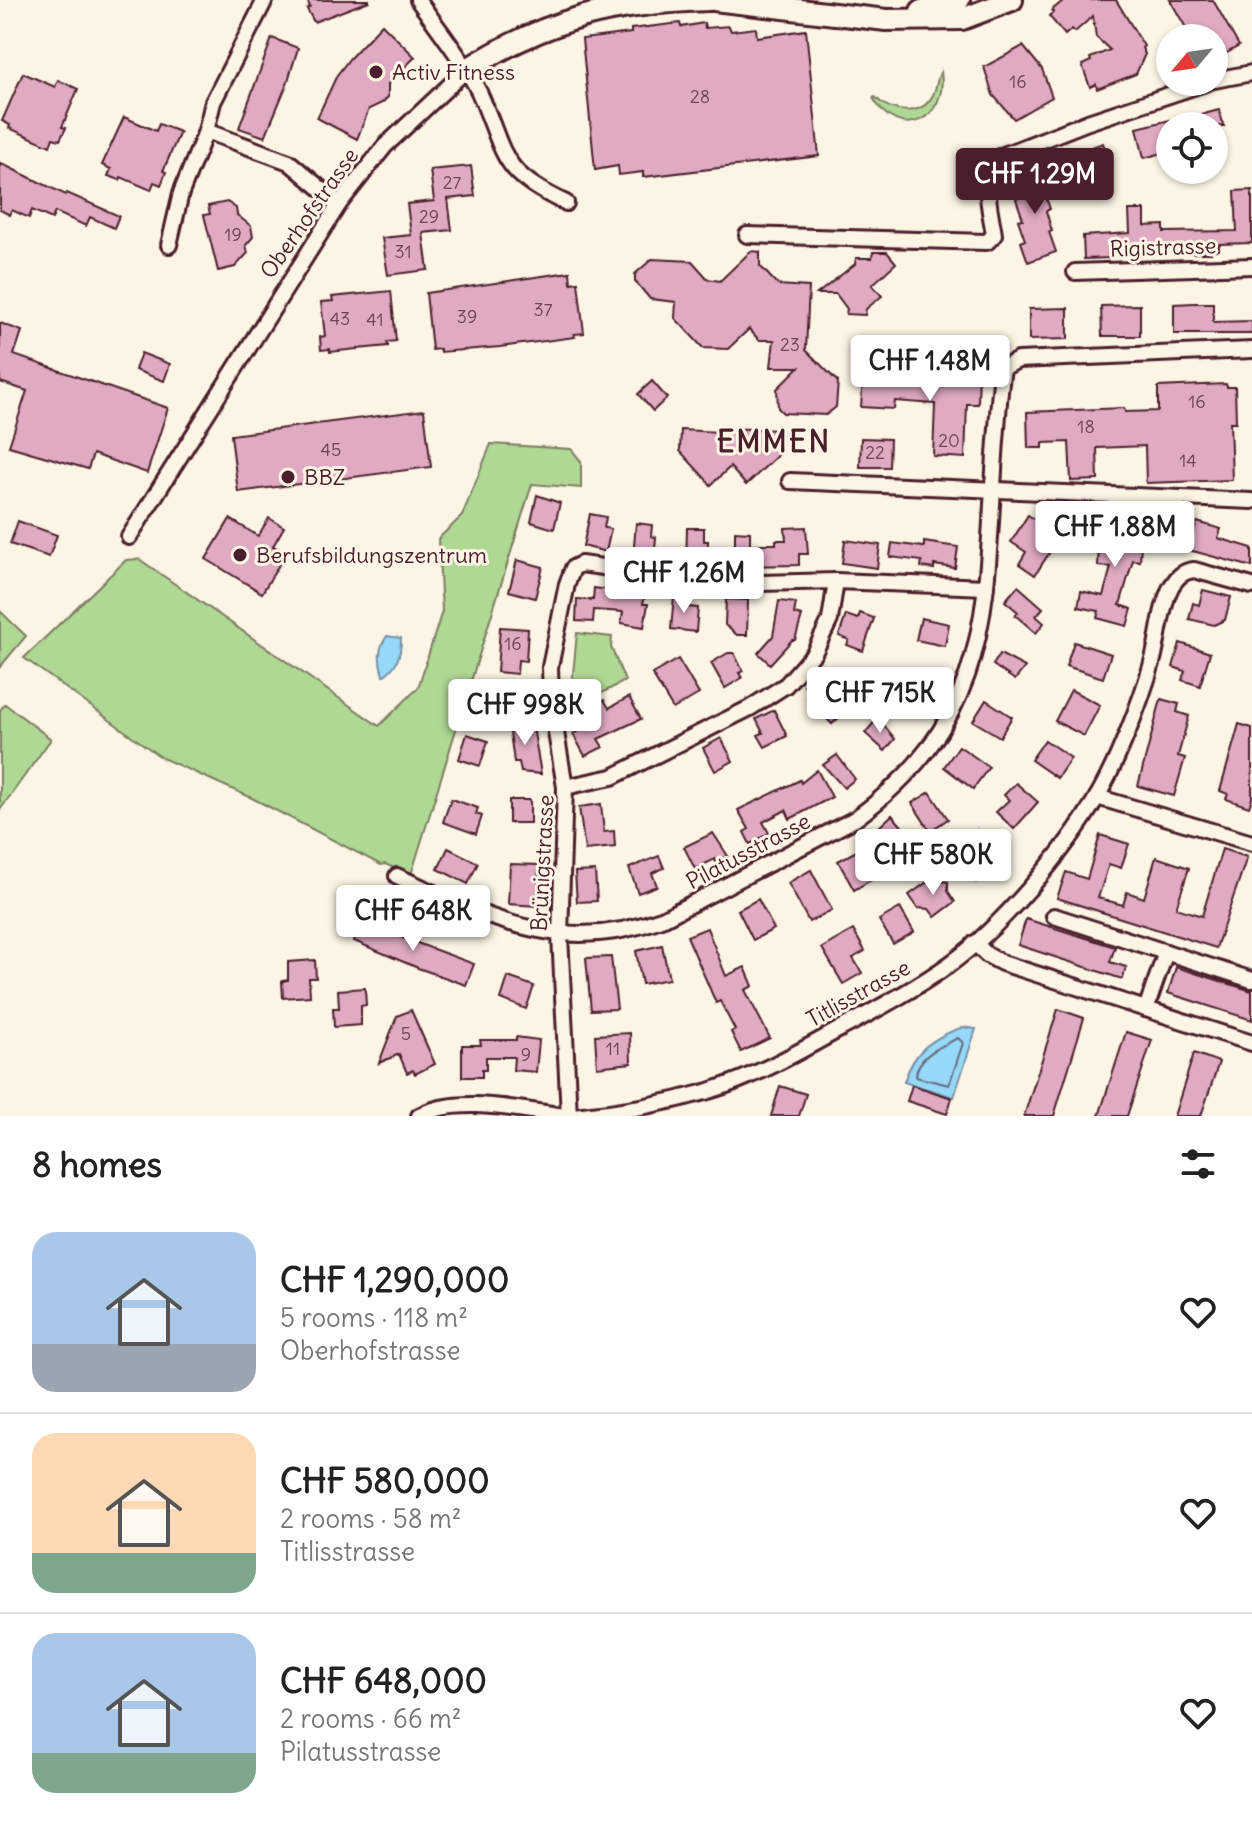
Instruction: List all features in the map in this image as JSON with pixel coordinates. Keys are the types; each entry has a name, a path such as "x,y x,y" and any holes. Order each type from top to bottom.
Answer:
{"street":[{"path":"169,245 181,193 206,131 213,102 265,0"},
{"path":"418,0 479,92 503,155 528,183 566,203"},
{"name":"Oberhofstrasse","path":"129,537 339,204 385,146 466,70 496,51 595,11 650,2 711,0 886,20 962,19 1012,0"},
{"name":"Oberhofstrasse","path":"886,20 959,0"},
{"path":"1228,77 1252,73"},
{"path":"747,235 987,242 994,235 986,183 991,167 1001,156 1166,96"},
{"path":"206,131 289,162 339,204"},
{"name":"Rigistrasse","path":"1075,272 1252,266"},
{"name":"Pilatusstrasse","path":"397,876 490,918 560,935 598,934 644,926 664,918 812,843 876,803 914,767 961,694 980,633 986,587 1003,368 1018,360 1252,350"},
{"path":"790,481 1252,501"},
{"path":"565,787 552,706 550,667 567,584 573,568 581,564 674,577 761,583 836,581 986,587"},
{"name":"Titlisstrasse","path":"419,1116 454,1106 495,1107 569,1116 646,1112 711,1090 785,1059 903,996 950,964 1002,917 1048,865 1097,797 1151,666 1170,589 1178,577 1184,571 1194,570 1252,586"},
{"name":"Brünigstrasse","path":"569,1116 560,935 565,787 612,777 750,708 786,685 814,653 825,631 830,620 836,581"},
{"path":"1097,797 1252,843"},
{"path":"1054,916 1252,980"},
{"path":"975,943 987,955 1002,963 1252,1043"},
{"path":"1146,1009 1166,952"}],"green space":[{"path":"941,71 937,102 930,113 920,120 908,123 896,120 884,112 873,98 905,111 921,107 933,95"},
{"path":"491,444 571,449 581,461 581,488 532,484 411,875 381,865 252,798 162,758 24,658 126,560 139,559 379,726 418,688 442,611 438,539 462,516"},
{"path":"0,611 26,636 0,667"},
{"path":"577,633 612,637 611,647 625,681 575,707 571,695"},
{"path":"5,704 51,739 0,810 0,710"}],"water":[{"path":"387,636 401,638 401,644 395,665 383,676 380,655"},
{"path":"963,1027 976,1029 954,1097 904,1082 919,1053 933,1041"}],"building":[{"path":"307,0 369,1 314,22 307,9 310,7"},
{"path":"1064,0 1116,0 1144,46 1145,54 1136,74 1097,89 1096,84 1090,87 1082,65 1110,50 1096,37 1093,16 1075,32 1072,29 1065,35 1049,16"},
{"path":"1170,0 1213,0 1227,24 1184,24"},
{"path":"680,23 681,27 704,23 705,28 729,26 731,31 756,28 757,37 806,30 819,156 643,177 643,172 619,175 618,166 595,170 582,39"},
{"path":"382,24 415,57 388,84 388,97 369,109 357,139 317,118 337,75"},
{"path":"1228,27 1239,46 1228,52"},
{"path":"272,38 298,48 265,137 239,128"},
{"path":"1023,46 1042,69 1052,97 1014,119 993,95 984,67"},
{"path":"23,73 55,87 58,80 78,89 62,127 66,128 60,140 53,138 50,146 9,128 10,125 2,121"},
{"path":"124,117 156,131 159,124 180,132 163,171 166,172 161,185 154,182 151,190 121,177 120,180 108,176 111,169 102,165"},
{"path":"1156,123 1156,155 1144,158 1137,128"},
{"path":"1103,143 1110,162 1082,173 1075,153"},
{"path":"0,163 119,216 114,228 90,217 86,226 55,212 52,219 32,210 29,218 12,210 10,215 0,210"},
{"path":"471,166 475,196 448,199 452,230 423,233 428,270 388,275 382,238 411,235 407,204 434,201 430,170"},
{"path":"1042,168 1049,187 1043,189 1050,209 1046,211 1052,231 1049,232 1056,252 1028,262 1018,220 1023,219 1016,199 1023,196 1017,177"},
{"path":"1252,190 1252,243 1219,244 1219,250 1210,250 1211,253 1192,253 1192,247 1146,248 1146,254 1084,259 1083,236 1130,233 1129,210 1145,210 1145,226 1164,225 1164,232 1237,231 1235,191"},
{"path":"227,202 251,226 253,237 246,245 248,253 235,267 218,271 204,215 210,214 208,206"},
{"path":"751,251 760,252 760,266 778,285 809,287 806,350 838,382 836,407 826,415 783,413 778,408 777,389 799,367 771,367 774,340 759,340 749,329 728,349 703,348 675,318 676,302 650,299 635,281 635,274 652,259 692,261 708,279 720,281"},
{"path":"873,252 887,252 896,263 872,285 882,296 866,309 865,315 846,314 847,309 836,294 817,294 855,264 856,258 872,258"},
{"path":"570,272 571,283 578,282 584,333 574,334 575,337 500,347 432,350 426,293"},
{"path":"391,291 396,341 387,342 388,346 330,352 330,349 321,350 320,337 325,336 321,302 333,301 332,297"},
{"path":"1213,303 1213,322 1252,321 1252,334 1174,334 1174,304"},
{"path":"1140,305 1140,336 1102,336 1101,306"},
{"path":"1068,308 1068,339 1029,340 1029,309"},
{"path":"0,323 22,331 14,355 168,408 147,473 93,454 88,469 9,446 27,391 0,382"},
{"path":"141,353 170,364 164,381 135,370"},
{"path":"965,369 979,370 978,404 967,404 965,458 933,456 935,404 895,401 894,409 861,407 863,375 920,378 920,371 964,374"},
{"path":"652,381 667,398 653,411 638,394"},
{"path":"1226,384 1227,387 1235,387 1236,422 1230,422 1232,480 1146,483 1145,446 1097,448 1098,480 1071,481 1069,442 1043,443 1043,448 1028,448 1027,412 1124,408 1125,412 1158,411 1158,387"},
{"path":"424,410 431,467 238,492 231,435"},
{"path":"725,428 781,430 780,453 746,485 730,467 711,485 680,451 681,430 720,432"},
{"path":"861,438 890,439 889,467 860,467"},
{"path":"537,495 560,503 554,529 531,522"},
{"path":"590,514 606,517 604,528 611,529 606,552 583,546"},
{"path":"1028,515 1045,526 1038,537 1053,547 1035,575 1019,564 1026,552 1011,542"},
{"path":"269,518 284,527 273,546 286,553 262,593 206,559 230,519 258,536"},
{"path":"1100,519 1137,521 1136,528 1142,529 1140,561 1133,560 1120,605 1132,609 1127,626 1097,618 1099,611 1078,607 1081,591 1103,596 1111,567 1098,566"},
{"path":"18,521 57,535 49,557 10,544"},
{"path":"1197,522 1221,529 1218,538 1252,548 1252,567 1185,549"},
{"path":"636,523 652,525 651,536 656,537 654,560 633,557"},
{"path":"806,527 808,554 799,554 799,565 735,566 735,531 750,532 750,544 776,544 776,540 786,540 785,528"},
{"path":"687,528 704,528 704,541 708,541 707,565 686,564"},
{"path":"845,540 880,545 877,568 842,563"},
{"path":"924,542 958,547 955,568 921,567 922,561 890,557 892,543 924,547"},
{"path":"517,560 543,567 535,598 509,591"},
{"path":"1018,586 1043,608 1036,616 1044,623 1036,633 1015,615 1018,612 1005,601"},
{"path":"594,588 645,595 643,604 648,604 644,627 621,623 623,612 594,610 593,622 576,621 577,599 593,600"},
{"path":"1203,590 1231,597 1225,620 1214,625 1189,619 1193,603 1199,605"},
{"path":"674,596 689,597 688,607 698,608 696,632 671,629"},
{"path":"726,599 748,600 747,635 737,635 725,625"},
{"path":"779,601 796,603 794,614 802,616 795,640 770,664 758,653 773,636"},
{"path":"860,613 874,618 863,651 847,645 849,640 839,636 846,615 858,619"},
{"path":"921,618 949,624 945,646 916,640"},
{"path":"500,627 528,629 526,661 518,660 517,674 497,672"},
{"path":"1074,642 1111,654 1103,678 1066,666"},
{"path":"1180,643 1210,653 1200,686 1182,680 1185,671 1173,667"},
{"path":"734,653 743,671 739,673 742,678 725,688 711,663"},
{"path":"1000,654 1025,667 1015,680 993,665"},
{"path":"678,659 699,694 673,709 652,674"},
{"path":"820,669 838,688 841,684 857,701 832,724 807,698 813,693 804,685"},
{"path":"903,669 930,683 921,701 894,688"},
{"path":"1071,690 1100,705 1084,736 1055,721"},
{"path":"629,697 641,719 598,739 603,747 585,756 573,734 581,729 572,712 595,699 597,703 604,700 609,708"},
{"path":"1161,699 1179,704 1177,712 1189,716 1178,756 1185,758 1174,796 1138,786"},
{"path":"986,700 1012,717 1000,737 973,721"},
{"path":"774,710 787,736 765,747 758,735 763,733 756,719"},
{"path":"878,718 895,739 885,751 865,733"},
{"path":"532,721 541,774 521,772 519,762 514,762 509,725"},
{"path":"1239,724 1252,728 1252,798 1249,807 1226,799 1228,794 1220,791"},
{"path":"467,734 488,741 480,766 459,759"},
{"path":"721,738 733,761 715,771 703,748"},
{"path":"1045,740 1071,758 1057,778 1031,760"},
{"path":"959,746 989,767 973,789 944,767"},
{"path":"837,755 855,779 844,788 823,765"},
{"path":"817,770 832,797 790,819 786,810 763,822 769,833 750,844 744,832 749,829 738,810 800,780 801,783"},
{"path":"1016,783 1038,802 1014,829 996,812 1009,800 1004,795"},
{"path":"930,792 948,819 930,831 912,803"},
{"path":"451,799 478,808 476,814 482,816 476,834 443,822"},
{"path":"509,800 530,800 530,823 509,823"},
{"path":"601,804 604,832 614,831 615,847 585,850 579,807"},
{"path":"892,815 906,831 892,843 878,828"},
{"path":"977,830 991,845 982,853 994,866 976,882 953,856 953,851"},
{"path":"713,833 728,856 695,869 684,847"},
{"path":"1100,835 1129,844 1121,868 1109,864 1098,898 1123,905 1127,892 1144,898 1156,857 1189,868 1176,908 1202,916 1222,849 1247,857 1216,948 1057,898 1066,872 1087,879"},
{"path":"448,848 478,863 468,884 438,869"},
{"path":"862,848 878,876 854,890 838,861"},
{"path":"659,856 664,868 652,873 657,886 638,893 629,868"},
{"path":"510,864 539,865 537,906 508,904"},
{"path":"811,870 832,910 809,922 788,883"},
{"path":"595,871 597,901 577,902 575,872"},
{"path":"930,880 948,882 948,891 955,902 935,917 929,909 918,908 909,895"},
{"path":"758,899 774,929 753,940 738,910"},
{"path":"900,908 914,932 893,944 879,920"},
{"path":"362,919 383,926 382,930 474,964 466,985 354,941"},
{"path":"1026,919 1115,947 1110,962 1126,967 1122,979 1018,945"},
{"path":"707,928 726,976 745,967 753,986 745,990 770,1038 741,1052 731,1032 735,1030 720,1001 716,1003 687,936"},
{"path":"853,930 865,951 853,958 862,973 843,984 822,948"},
{"path":"662,945 669,979 642,984 636,951"},
{"path":"611,957 617,1009 591,1010 586,958"},
{"path":"315,960 316,978 309,978 310,996 283,998 282,981 288,980 288,962"},
{"path":"1176,967 1252,991 1252,1020 1168,993"},
{"path":"508,977 534,986 526,1009 501,999"},
{"path":"365,988 366,1005 361,1006 361,1025 334,1027 333,1008 339,1008 338,990"},
{"path":"1058,1009 1084,1018 1054,1116 1024,1116"},
{"path":"411,1010 435,1064 415,1074 413,1070 407,1073 399,1054 379,1063 397,1016"},
{"path":"1126,1032 1152,1040 1127,1116 1099,1116"},
{"path":"630,1033 631,1063 597,1067 595,1035"},
{"path":"516,1037 539,1040 536,1072 513,1070 514,1057 486,1057 486,1070 482,1070 482,1077 462,1077 462,1045 481,1045 480,1040 516,1040"},
{"path":"1194,1053 1219,1062 1201,1116 1174,1116"},
{"path":"912,1085 952,1098 947,1114 907,1101"},
{"path":"780,1086 806,1094 799,1116 771,1116"}],"place":[{"name":"Activ Fitness","path":"376,72"},
{"name":"BBZ","path":"288,477"},
{"name":"Berufsbildungszentrum","path":"240,555"}],"district":[{"name":"EMMEN","path":"774,442"}]}
